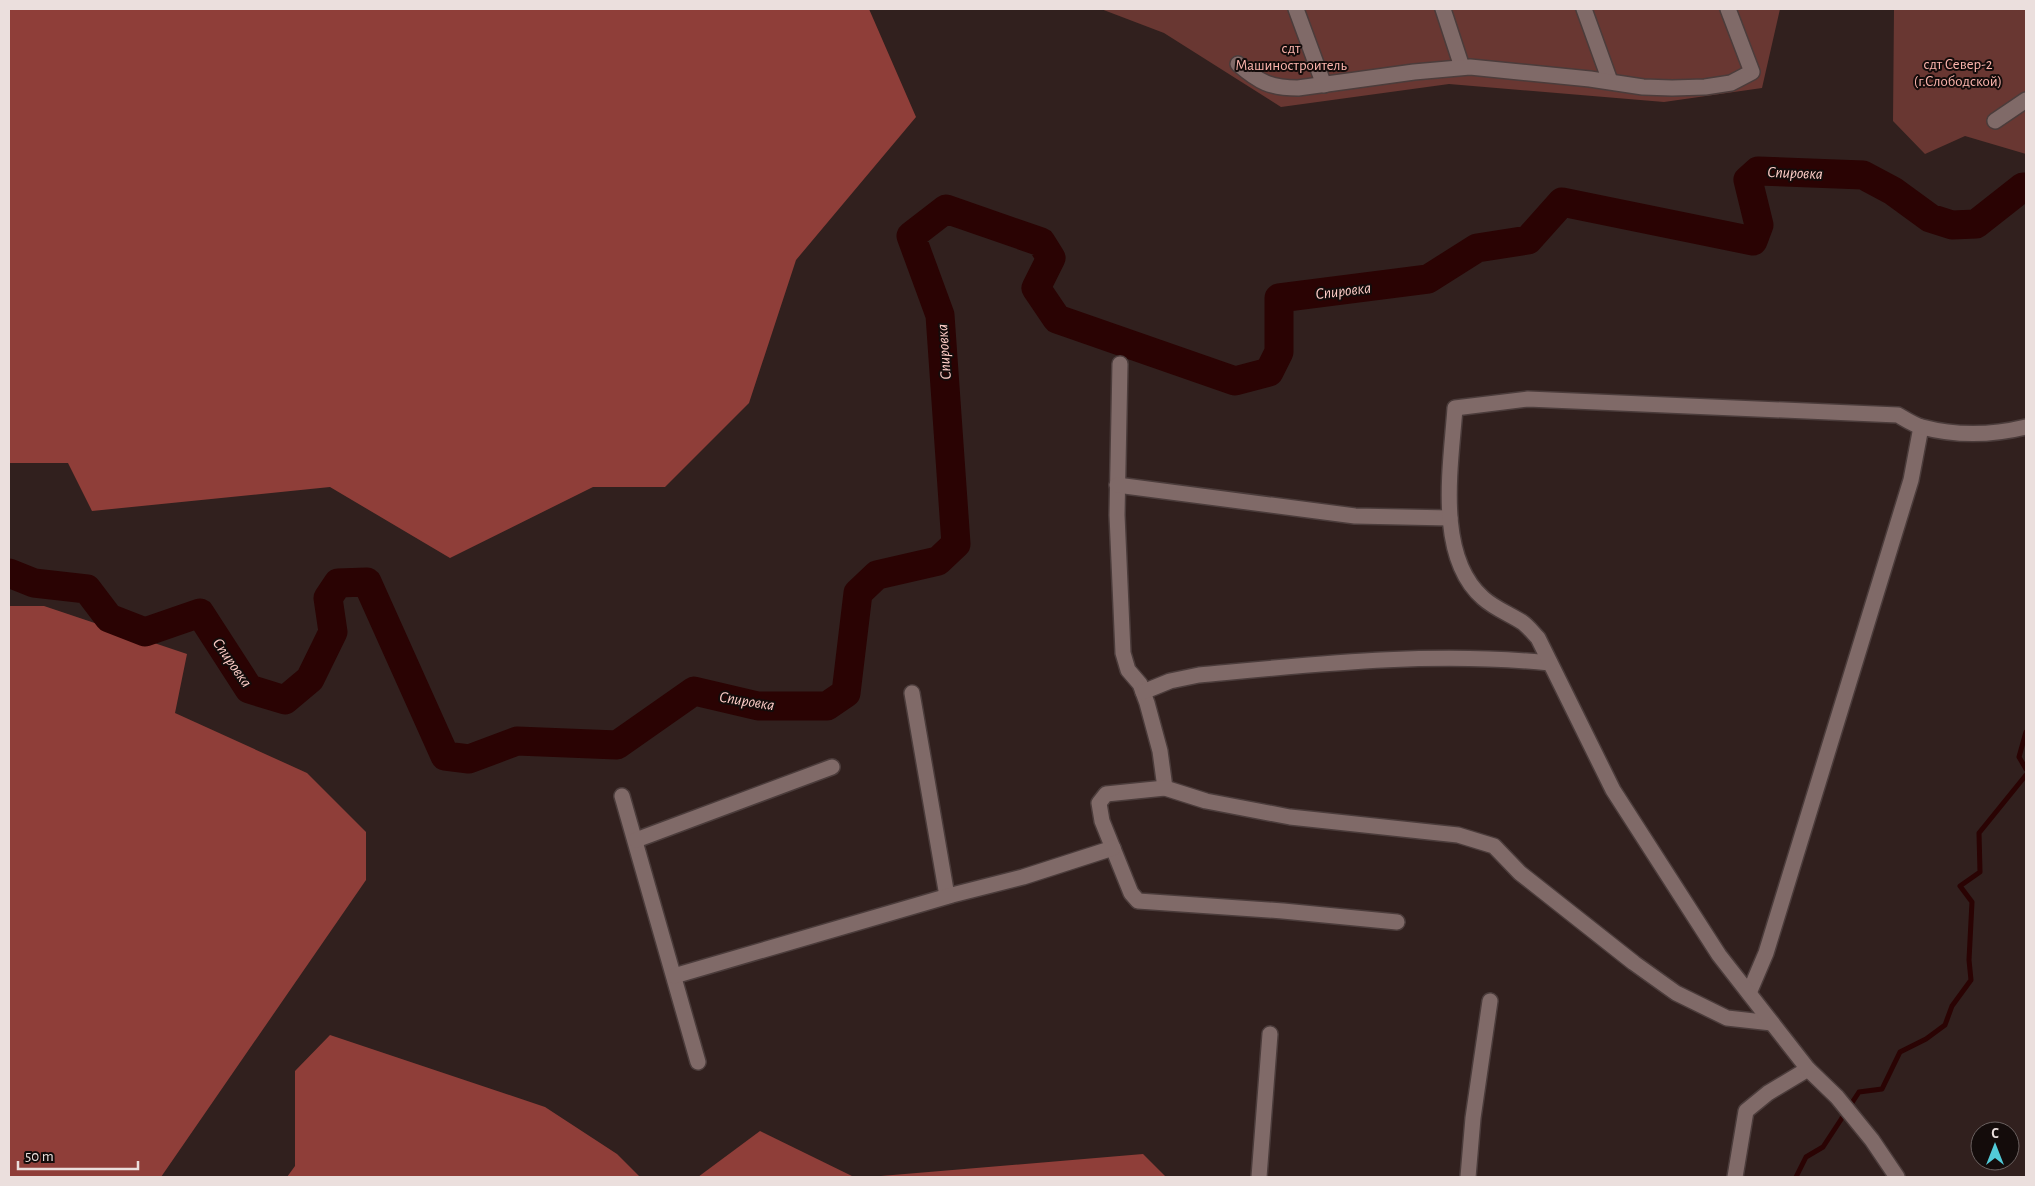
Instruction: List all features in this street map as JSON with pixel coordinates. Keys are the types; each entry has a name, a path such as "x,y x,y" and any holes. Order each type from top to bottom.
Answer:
{"street":[{"path":"1296,9 1324,85"},
{"path":"1443,9 1462,67"},
{"path":"1584,9 1610,82"},
{"path":"1238,64 1253,77 1273,86 1298,88 1462,67 1506,69 1643,87 1704,87 1731,83 1752,72 1728,9"},
{"path":"1995,121 2026,100"},
{"path":"1120,364 1117,486 1123,653 1128,670 1143,692 1160,751 1165,788"},
{"path":"1897,1177 1872,1140 1837,1097 1808,1069 1719,954 1613,790 1568,695 1538,638 1524,624 1483,599 1468,582 1459,562 1450,518 1450,477 1455,408 1528,399 1898,415 1921,427 1977,434 2004,432 2026,427"},
{"path":"1749,993 1766,953 1912,480 1921,427"},
{"path":"1117,486 1355,516 1450,518"},
{"path":"1143,692 1170,681 1199,675 1390,659 1446,656 1501,658 1550,663"},
{"path":"912,693 946,896"},
{"path":"636,840 832,767"},
{"path":"1397,922 1283,911 1138,902 1131,893 1102,821 1100,803 1106,794 1165,788 1206,800 1290,817 1458,835 1494,846 1520,873 1634,963 1676,993 1727,1018 1772,1023"},
{"path":"622,796 698,1062"},
{"path":"674,976 946,896 1023,877 1113,848"},
{"path":"1468,1177 1473,1118 1490,1001"},
{"path":"1259,1177 1270,1034"},
{"path":"1735,1177 1746,1111 1768,1094 1808,1069"}],"green space":[{"name":"сдт Машиностроитель","path":"1101,9 1780,9 1762,88 1664,102 1449,84 1281,107 1164,33"},
{"name":"сдт Север-2 (г.Слободской)","path":"1894,9 2026,9 2026,154 1965,136 1925,154 1893,121"}],"shaded area":[{"path":"9,9 869,9 916,117 796,260 749,403 665,487 593,487 450,558 330,487 92,511 68,463 9,463"},
{"path":"9,606 44,606 187,654 175,713 307,773 366,832 366,880 161,1177 9,1177"},
{"path":"330,1035 545,1107 617,1154 640,1177 287,1177 295,1166 295,1071"},
{"path":"760,1131 854,1177 698,1177"},
{"path":"1143,1154 1166,1177 869,1177"}],"waterway":[{"name":"Спировка","path":"9,573 34,583 87,589 109,618 145,632 200,613 249,689 285,700 310,679 333,632 328,598 338,583 367,582 445,756 469,759 517,741 617,745 694,691 758,706 827,706 846,693 858,593 877,575 938,561 956,544 940,315 911,236 946,209 1041,242 1051,258 1036,288 1057,319 1235,381 1269,372 1279,352 1279,298 1428,279 1477,248 1528,240 1562,202 1753,241 1759,225 1748,180 1758,171 1863,175 1893,191 1930,218 1952,225 1976,224 2023,187 2026,187"},
{"path":"2026,732 2019,757 2026,769"},
{"path":"1796,1177 1806,1157 1823,1147 1859,1092 1882,1089 1900,1052 1926,1039 1945,1025 1952,1006 1971,980 1969,960 1972,902 1960,886 1980,872 1979,833 2026,775"}]}
